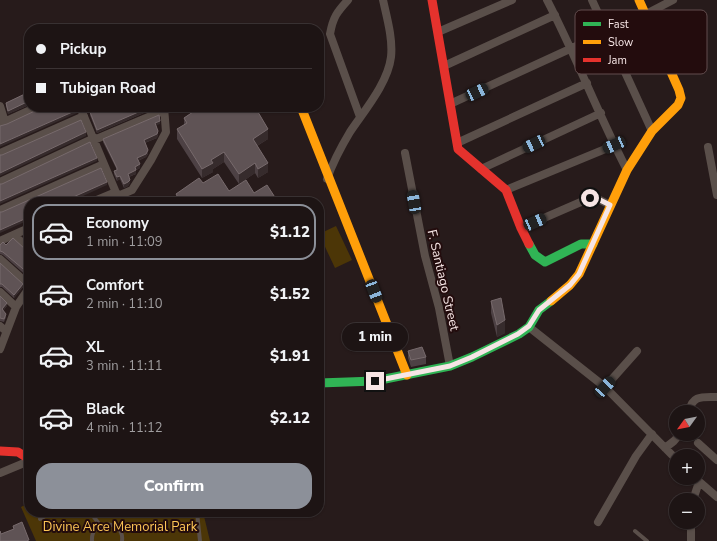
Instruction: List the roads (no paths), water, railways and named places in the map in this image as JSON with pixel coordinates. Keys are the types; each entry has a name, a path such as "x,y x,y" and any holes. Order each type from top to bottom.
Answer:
{"street":[{"path":"348,0 332,21 330,34 360,117"},
{"path":"327,179 338,154 377,91 389,68 391,44 383,0"},
{"path":"432,0 458,149 506,190 521,228 535,255 545,262 580,244 593,244"},
{"path":"438,32 512,0"},
{"path":"547,0 575,58"},
{"path":"592,0 597,10"},
{"path":"639,0 644,10"},
{"path":"654,10 673,0"},
{"path":"444,66 555,15"},
{"path":"450,104 575,47"},
{"path":"583,74 614,145 627,170"},
{"path":"626,74 652,131"},
{"path":"324,383 375,381 450,366 472,357 518,334 529,326 539,310 570,285 579,274 627,170 652,131 674,111 678,104 681,98 672,74"},
{"path":"457,143 587,83"},
{"path":"0,106 2,123 26,112"},
{"path":"82,112 118,197 132,190 151,160 166,132 165,112"},
{"path":"0,182 156,112"},
{"path":"303,112 327,179 407,375"},
{"path":"482,169 601,113"},
{"path":"0,153 84,116"},
{"path":"506,190 614,145"},
{"path":"708,147 717,194"},
{"name":"F. Santiago Street","path":"405,153 423,248 439,308 450,366"},
{"path":"29,197 104,164"},
{"path":"521,228 590,198 594,197 610,205"},
{"path":"0,210 24,199"},
{"path":"0,241 24,230"},
{"path":"14,235 24,244"},
{"path":"0,259 24,282"},
{"path":"0,292 16,307"},
{"path":"0,349 3,329 24,295"},
{"path":"529,326 605,387 669,452"},
{"path":"605,387 637,351"},
{"path":"690,405 695,400 702,397 717,397"},
{"path":"598,522 636,456 652,434"},
{"path":"665,448 674,441"},
{"path":"698,443 717,460"},
{"path":"0,451 18,452 24,456"},
{"path":"0,473 24,462"},
{"path":"703,485 717,497"},
{"path":"690,541 691,529"}],"lane":[{"path":"94,517 100,525"},
{"path":"198,517 200,541"},
{"path":"92,541 94,530 100,525 107,523 114,525 120,530 123,538 122,541"},
{"path":"636,531 647,541"}],"park label":[{"name":"Divine Arce Memorial Park","path":"120,526"}]}
